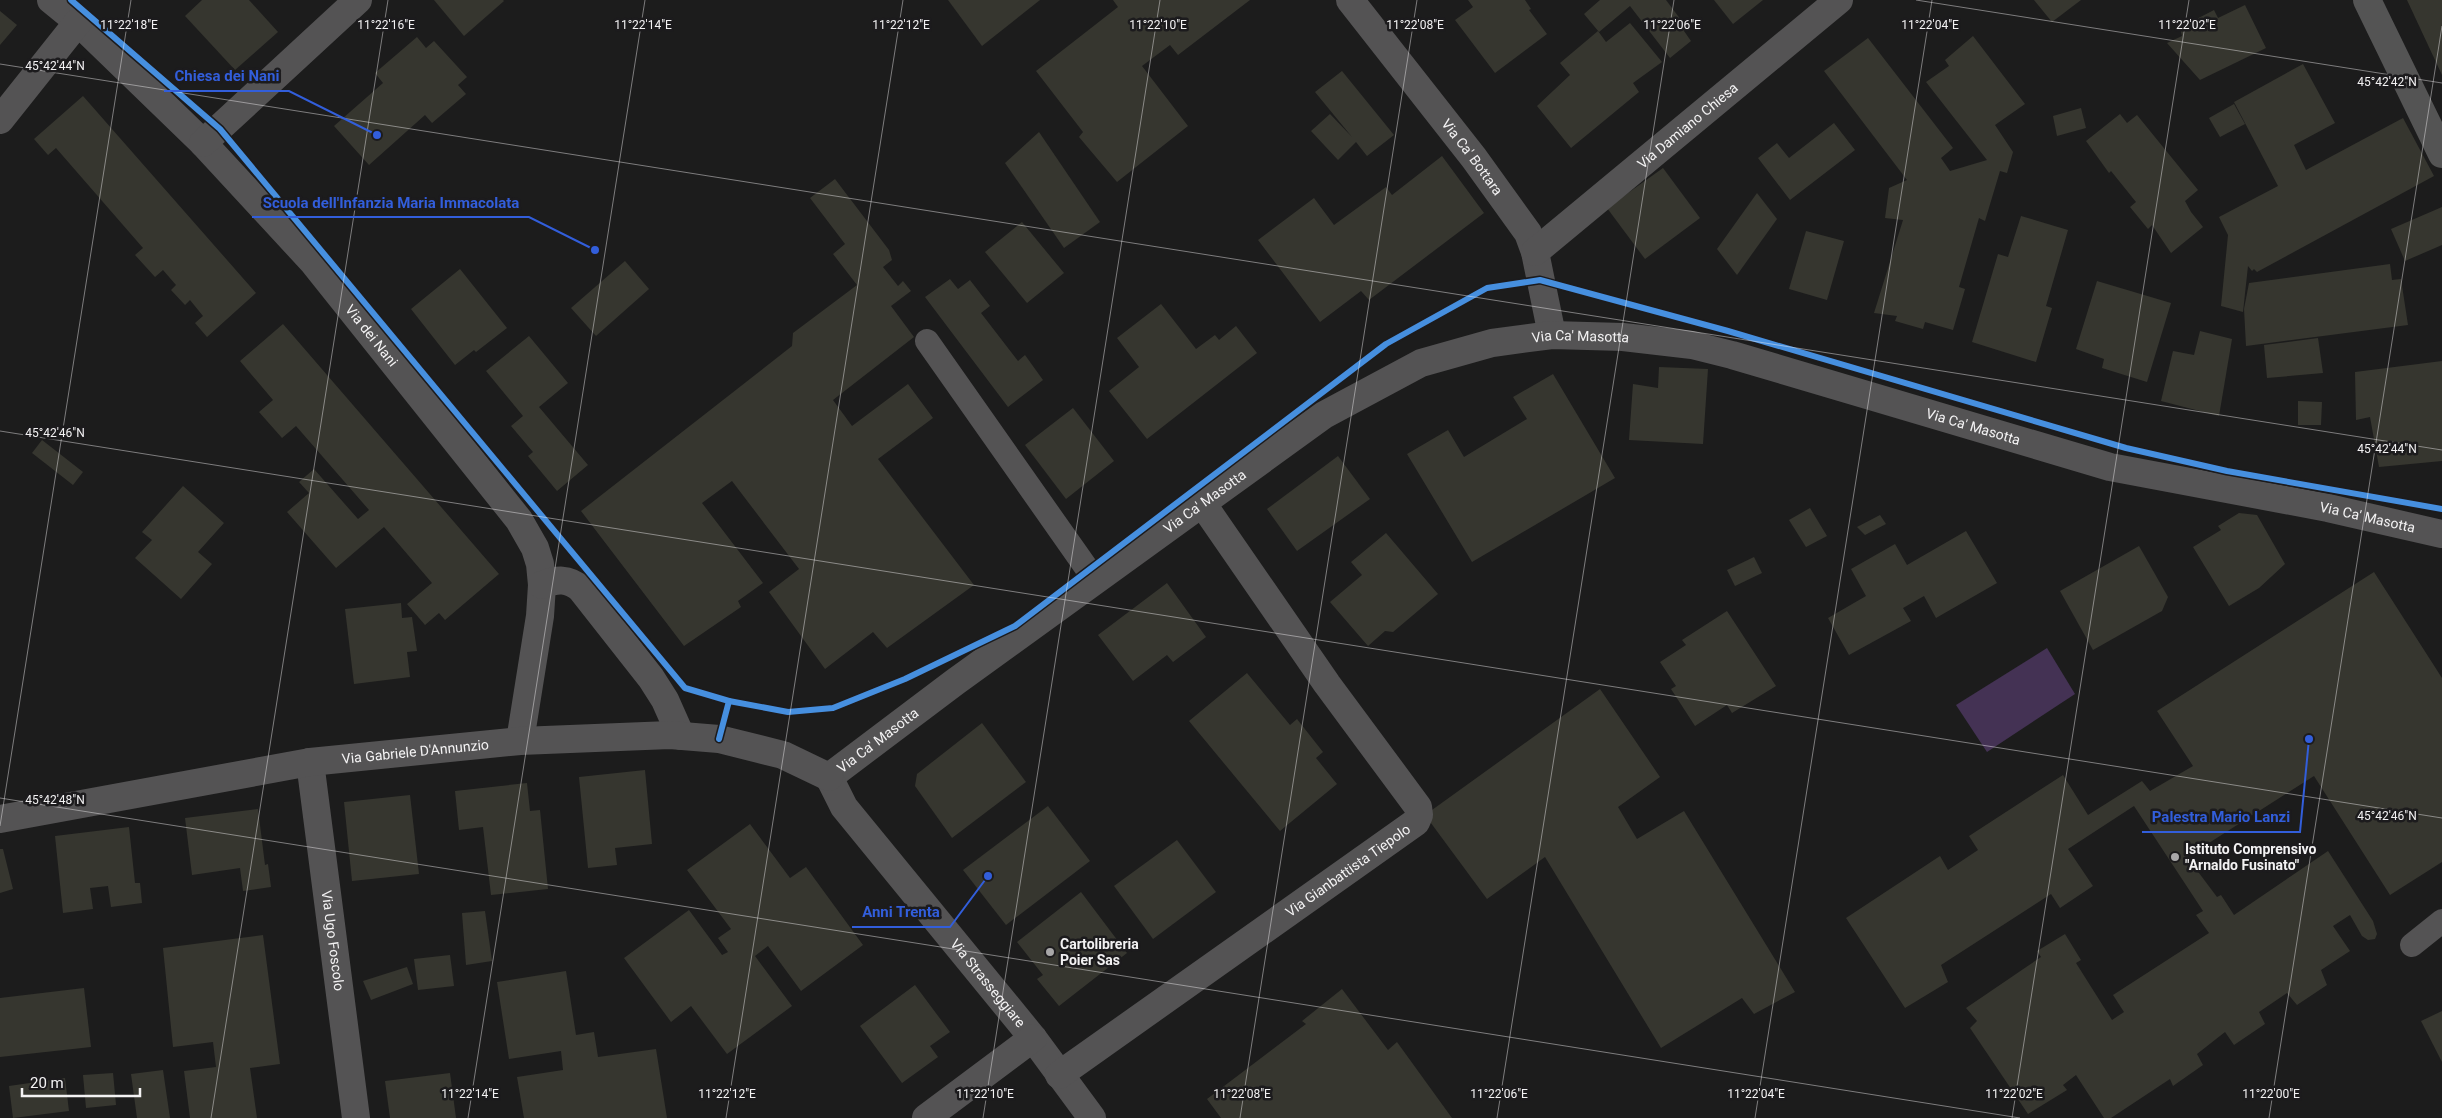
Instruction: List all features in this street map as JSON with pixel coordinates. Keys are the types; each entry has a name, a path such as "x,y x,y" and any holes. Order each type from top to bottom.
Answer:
{"main road":[{"path":"2367,0 2442,154"}],"street":[{"name":"Via dei Nani","path":"51,0 78,22 203,143 313,262 519,520 535,548 540,564 542,585 540,616 520,741"},
{"path":"203,143 358,0"},
{"name":"Via Ca' Bottara","path":"1350,0 1474,158 1528,233 1535,252 1552,335"},
{"name":"Via Damiano Chiesa","path":"1535,252 1839,0"},
{"path":"0,120 78,22"},
{"name":"Via Ca' Masotta","path":"829,777 1095,580 1324,415 1421,363 1492,344 1552,335 1623,337 1692,346 1732,355 2110,467 2328,508 2442,534"},
{"name":"Via Gianbattista Tiepolo","path":"1059,1075 1408,828 1416,822 1418,815 1418,807 1327,684 1202,503"},
{"path":"542,585 554,580 563,580 573,583 581,589 651,678 665,700 681,736"},
{"name":"Via Gabriele D'Annunzio","path":"0,819 310,762 520,741 681,736 719,739 783,755 829,777"},
{"name":"Via Ugo Foscolo","path":"310,762 356,1118"},
{"name":"Via Strasseggiare","path":"829,777 844,807 1033,1038 1092,1118"},
{"path":"926,1118 1033,1038"}],"lane":[{"path":"927,341 1095,580"},
{"path":"2412,945 2442,922"}],"shaded area":[{"path":"2047,648 2075,694 1987,752 1956,705"}],"building":[{"path":"202,0 249,0 278,32 235,70 185,16"},
{"path":"434,0 503,0 504,1 464,36"},
{"path":"948,0 1040,0 982,46"},
{"path":"1113,0 1250,0 1178,55 1170,45 1142,66 1188,126 1117,182 1079,137 1083,132 1036,71 1118,7"},
{"path":"1468,0 1525,0 1531,9 1529,10 1547,34 1495,73 1455,20 1473,7"},
{"path":"1600,0 1666,0 1687,28 1684,31 1691,41 1670,58 1630,6 1599,32 1584,14"},
{"path":"1714,0 1763,0 1733,24"},
{"path":"2034,0 2081,0 2052,22"},
{"path":"2407,0 2442,0 2442,75"},
{"path":"2245,5 2266,48 2200,80 2167,43 2182,36 2180,28 2214,10 2218,18"},
{"path":"0,11 17,25 0,45"},
{"path":"1630,23 1662,62 1633,83 1639,92 1571,148 1537,106 1570,75 1560,63 1598,31 1606,42"},
{"path":"1973,36 2025,104 1995,125 2013,152 2007,173 2000,171 1985,221 1979,218 1959,287 1965,289 1953,330 1925,322 1923,329 1895,321 1897,316 1874,313 1903,220 1885,218 1889,188 1907,180 1824,71 1868,38 1953,148 1941,158 1950,171 1987,160 1926,82 1949,66 1945,60"},
{"path":"417,37 426,48 434,41 467,77 458,85 466,94 432,123 425,115 369,165 334,126 383,83 375,73"},
{"path":"2303,64 2335,123 2294,145 2306,170 2403,118 2434,176 2257,272 2254,269 2252,271 2248,266 2243,312 2221,306 2228,235 2219,217 2278,186 2234,102"},
{"path":"1342,71 1394,135 1367,156 1356,142 1338,160 1311,131 1330,114 1352,137 1315,92"},
{"path":"83,96 256,293 207,337 195,323 203,316 190,300 185,305 171,290 176,285 163,270 155,277 135,255 143,248 56,148 48,155 34,139"},
{"path":"2234,104 2245,124 2220,137 2209,118"},
{"path":"2081,108 2086,128 2057,136 2053,116"},
{"path":"2120,114 2127,123 2137,115 2198,190 2185,201 2203,227 2171,253 2152,225 2148,229 2130,207 2136,202 2111,171 2109,173 2086,141"},
{"path":"1834,123 1855,150 1790,200 1758,158 1777,143 1789,158"},
{"path":"1039,132 1100,222 1064,248 1005,163"},
{"path":"1442,156 1484,213 1369,300 1361,291 1320,322 1258,240 1314,198 1334,225 1386,187 1392,195"},
{"path":"1663,168 1700,218 1645,259 1607,208"},
{"path":"835,179 889,250 892,260 883,267 898,286 903,281 911,291 891,306 914,337 833,400 852,426 908,384 933,418 878,459 974,585 887,648 873,632 825,669 769,592 799,569 732,481 702,503 763,583 738,601 741,607 684,646 581,511 792,346 793,333 857,285 833,254 845,244 810,198"},
{"path":"1757,193 1777,219 1737,275 1717,249"},
{"path":"2442,207 2442,245 2405,261 2391,229"},
{"path":"2021,216 2068,230 2046,306 2052,308 2036,362 1972,342 1998,254 2008,257"},
{"path":"1022,222 1064,273 1027,303 985,252"},
{"path":"1806,231 1844,241 1827,300 1789,289"},
{"path":"625,261 649,289 596,336 571,308"},
{"path":"2390,264 2392,280 2401,279 2408,325 2246,346 2244,309 2249,283"},
{"path":"460,269 507,328 476,352 474,350 455,365 411,309"},
{"path":"950,279 958,289 970,280 990,306 981,313 1018,361 1025,355 1043,380 1008,407 925,297"},
{"path":"2097,281 2171,303 2147,382 2102,368 2104,359 2076,349"},
{"path":"1161,304 1196,349 1215,335 1219,340 1236,326 1257,353 1147,439 1109,391 1139,367 1117,338"},
{"path":"283,324 499,574 445,620 439,613 425,625 407,604 432,583 384,527 336,568 287,512 309,493 299,482 314,469 358,519 369,510 296,426 282,438 259,412 273,400 240,361"},
{"path":"2200,331 2232,339 2219,416 2161,401 2173,351 2194,355"},
{"path":"529,336 568,383 539,407 588,465 557,491 528,456 533,452 511,426 523,416 486,371"},
{"path":"2318,338 2323,373 2267,378 2264,345"},
{"path":"2442,361 2442,461 2379,467 2370,417 2356,420 2355,372"},
{"path":"1659,367 1708,369 1703,444 1629,440 1633,384 1658,388"},
{"path":"1553,374 1615,478 1472,562 1407,454 1448,430 1464,457 1527,419 1513,397"},
{"path":"2298,401 2322,402 2321,425 2298,425"},
{"path":"1073,408 1114,461 1066,499 1025,445"},
{"path":"42,440 83,472 73,485 32,453"},
{"path":"1338,456 1370,499 1297,551 1267,509"},
{"path":"183,486 224,523 198,552 212,564 181,599 135,558 152,540 142,532"},
{"path":"1810,508 1827,536 1806,547 1789,520"},
{"path":"2239,513 2257,515 2285,564 2259,588 2229,606 2193,547 2221,530 2218,526"},
{"path":"1880,515 1886,524 1865,535 1857,527"},
{"path":"1966,531 1997,583 1936,618 1924,596 1903,608 1911,621 1849,655 1828,618 1866,596 1851,569 1895,544 1907,565"},
{"path":"1386,533 1438,594 1393,632 1385,631 1368,646 1330,602 1362,575 1351,562"},
{"path":"2139,546 2168,597 2162,611 2093,650 2060,591"},
{"path":"1754,557 1762,573 1735,586 1727,570"},
{"path":"2374,572 2442,678 2442,862 2390,895 2314,776 2187,857 2217,897 2221,895 2234,915 2328,851 2373,921 2377,934 2375,939 2368,940 2362,936 2350,915 2333,926 2350,951 2321,970 2327,985 2297,1005 2287,993 2259,1012 2265,1024 2234,1045 2225,1032 2197,1054 2203,1065 2173,1086 2170,1079 2111,1118 2104,1118 2076,1075 2063,1085 2067,1090 2028,1114 1970,1028 1977,1021 1966,1008 2041,957 2037,951 2065,934 2081,960 2076,963 2112,1020 2124,1012 2113,995 2209,933 2196,915 2203,911 2134,806 2068,849 2093,886 2060,908 2051,894 1941,965 1948,982 1905,1008 1846,918 1940,856 1948,870 1978,850 1969,836 2063,775 2088,815 2142,781 2150,791 2193,766 2157,711"},
{"path":"1167,583 1206,637 1173,662 1167,655 1133,681 1098,635"},
{"path":"401,603 402,618 412,617 417,651 407,652 410,677 354,684 345,609"},
{"path":"1727,611 1776,686 1732,713 1727,705 1695,726 1671,689 1676,686 1660,662 1686,645 1682,640"},
{"path":"1247,673 1290,725 1297,719 1323,752 1316,758 1337,784 1280,831 1189,721"},
{"path":"1600,689 1660,777 1618,807 1637,839 1684,811 1795,992 1754,1014 1742,998 1661,1048 1545,857 1487,899 1425,815"},
{"path":"982,723 1026,782 952,838 915,786 917,774"},
{"path":"645,770 652,844 615,848 617,865 588,868 579,777"},
{"path":"527,783 530,811 540,810 548,889 491,895 483,827 459,830 455,791"},
{"path":"410,795 419,874 352,881 344,802"},
{"path":"1048,806 1090,861 1006,925 963,870"},
{"path":"258,809 265,865 268,864 271,887 243,891 240,868 192,875 185,818"},
{"path":"750,824 790,878 806,867 863,945 801,991 768,946 755,956 792,1006 727,1054 691,1006 671,1022 624,958 689,910 722,955 728,952 718,938 731,929 687,870"},
{"path":"129,827 135,883 140,883 142,903 111,907 108,886 90,888 93,909 63,913 55,836"},
{"path":"1177,840 1216,892 1153,939 1114,886"},
{"path":"0,849 3,849 13,889 0,893"},
{"path":"1081,892 1127,953 1059,1006 1037,979 1043,975 1017,942"},
{"path":"485,911 492,961 466,965 462,913"},
{"path":"263,935 280,1064 250,1068 257,1118 190,1118 184,1071 216,1067 213,1042 173,1047 163,948"},
{"path":"450,955 454,986 418,990 414,959"},
{"path":"407,967 413,984 371,1000 363,981"},
{"path":"566,971 576,1035 594,1032 598,1057 656,1049 667,1118 524,1118 517,1077 563,1070 561,1051 509,1059 497,982"},
{"path":"915,985 950,1032 930,1046 938,1057 902,1083 860,1026"},
{"path":"84,988 91,1047 0,1057 0,998"},
{"path":"1342,989 1388,1050 1397,1042 1452,1118 1221,1118 1207,1099 1306,1024 1302,1021"},
{"path":"2442,1011 2442,1062 2421,1021"},
{"path":"163,1070 170,1118 137,1118 131,1074"},
{"path":"113,1073 116,1105 86,1108 83,1075"},
{"path":"450,1073 456,1118 390,1118 385,1081"},
{"path":"65,1078 69,1111 13,1118 9,1086"}],"cycle path":[{"path":"71,0 220,129 685,688 729,701 719,739"},
{"path":"729,701 788,712 833,708 905,679 1015,626 1386,344 1487,288 1540,280 1728,331 2126,448 2227,471 2442,509"}],"place":[{"name":"Chiesa dei Nani","path":"377,135"},
{"name":"Scuola dell'Infanzia Maria Immacolata","path":"595,250"},
{"name":"Palestra Mario Lanzi","path":"2309,739"},
{"name":"Istituto Comprensivo \"Arnaldo Fusinato\"","path":"2175,857"},
{"name":"Anni Trenta","path":"988,876"},
{"name":"Cartolibreria Poier Sas","path":"1050,952"}]}
